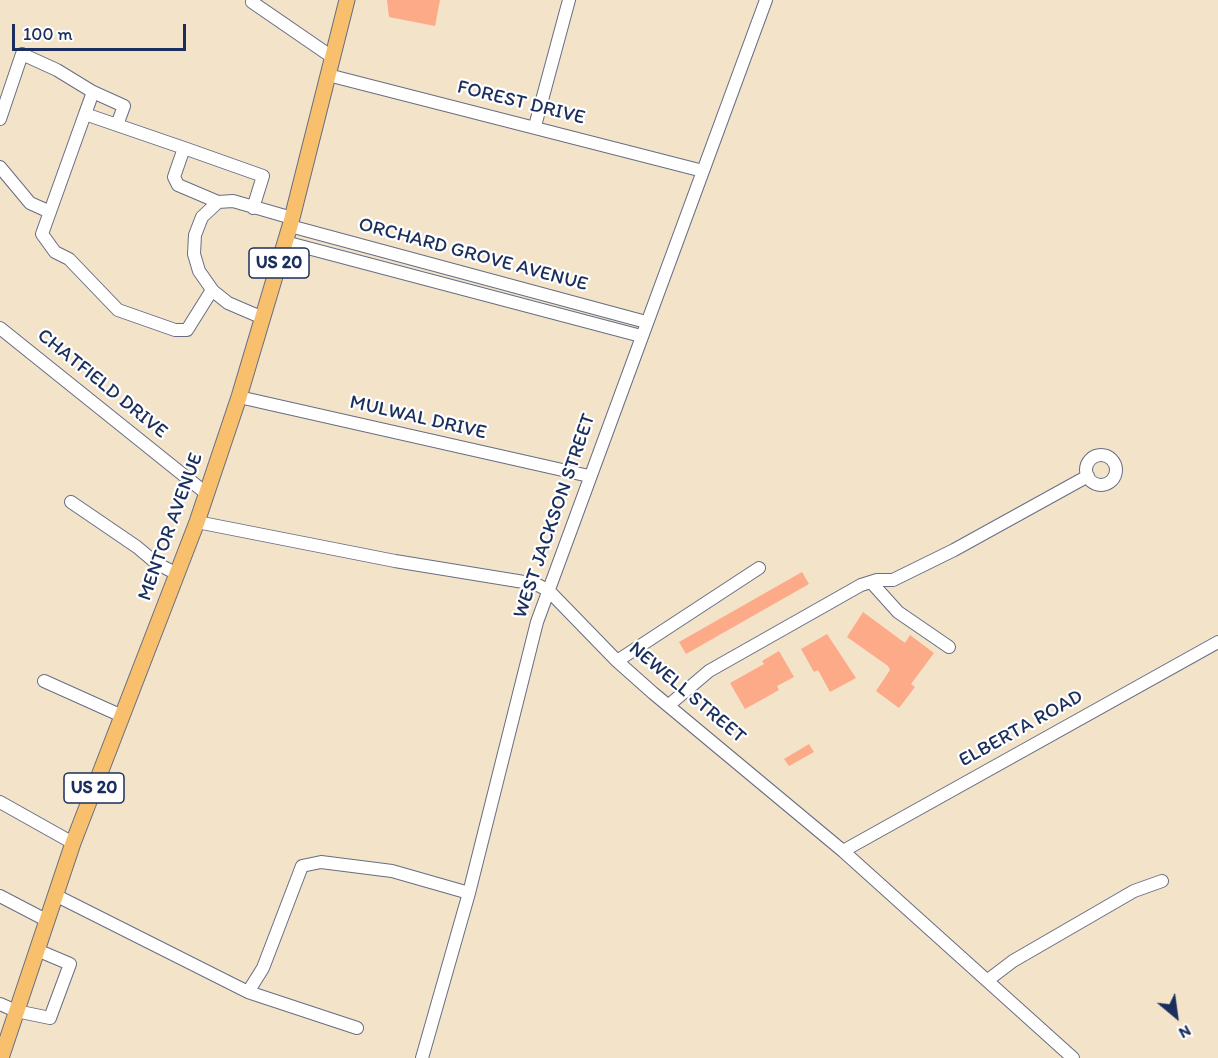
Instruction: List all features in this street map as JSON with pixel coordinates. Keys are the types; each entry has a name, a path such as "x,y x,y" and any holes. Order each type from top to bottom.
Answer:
{"main road":[{"name":"MENTOR AVENUE","path":"2,1058 73,843 197,522 239,397 291,222 347,0"}],"street":[{"path":"253,0 252,2 332,57"},
{"path":"535,126 569,0"},
{"name":"WEST JACKSON STREET","path":"422,1058 469,894 537,622 766,0"},
{"path":"0,119 22,54 124,106 117,125"},
{"name":"FOREST DRIVE","path":"328,75 704,171"},
{"path":"93,92 42,234 47,243 55,252 69,259 118,310 175,330 187,330 212,290"},
{"path":"85,114 263,176 253,208"},
{"name":"ORCHARD GROVE AVENUE","path":"184,148 174,177 178,185 218,202 233,201 291,222 646,322"},
{"path":"0,167 30,203 50,212"},
{"path":"218,202 202,217 195,235 194,254 199,271 212,290 228,303 263,318"},
{"name":"ORCHARD GROVE AVENUE","path":"285,242 641,336"},
{"name":"CHATFIELD DRIVE","path":"0,328 207,494"},
{"name":"MULWAL DRIVE","path":"239,397 589,476"},
{"path":"669,705 709,671 872,582 893,580 1088,476"},
{"path":"71,502 137,547 156,563 177,574"},
{"name":"NEWELL STREET","path":"197,522 395,561 536,584 549,591 617,661 843,851 1073,1058"},
{"path":"617,661 759,568"},
{"path":"872,582 898,612 949,647"},
{"name":"ELBERTA ROAD","path":"843,851 1218,642"},
{"path":"44,681 122,716"},
{"path":"0,802 73,843"},
{"path":"248,992 263,968 302,867 321,862 392,870 469,894"},
{"path":"988,980 1013,961 1134,891 1162,881"},
{"path":"55,895 248,992 357,1028"},
{"path":"0,896 46,920"},
{"path":"0,1004 16,1011 50,1018 70,964 37,950"}],"building":[{"path":"387,0 440,0 435,26 389,17"},
{"path":"802,572 809,584 686,654 679,642"},
{"path":"863,612 905,643 910,635 934,653 911,684 915,687 899,708 876,691 890,670 888,666 847,637"},
{"path":"827,634 856,678 830,692 818,670 814,672 801,649"},
{"path":"779,651 794,677 777,686 779,690 745,709 730,683 764,664 762,661"},
{"path":"809,744 814,752 789,766 784,759"}]}
